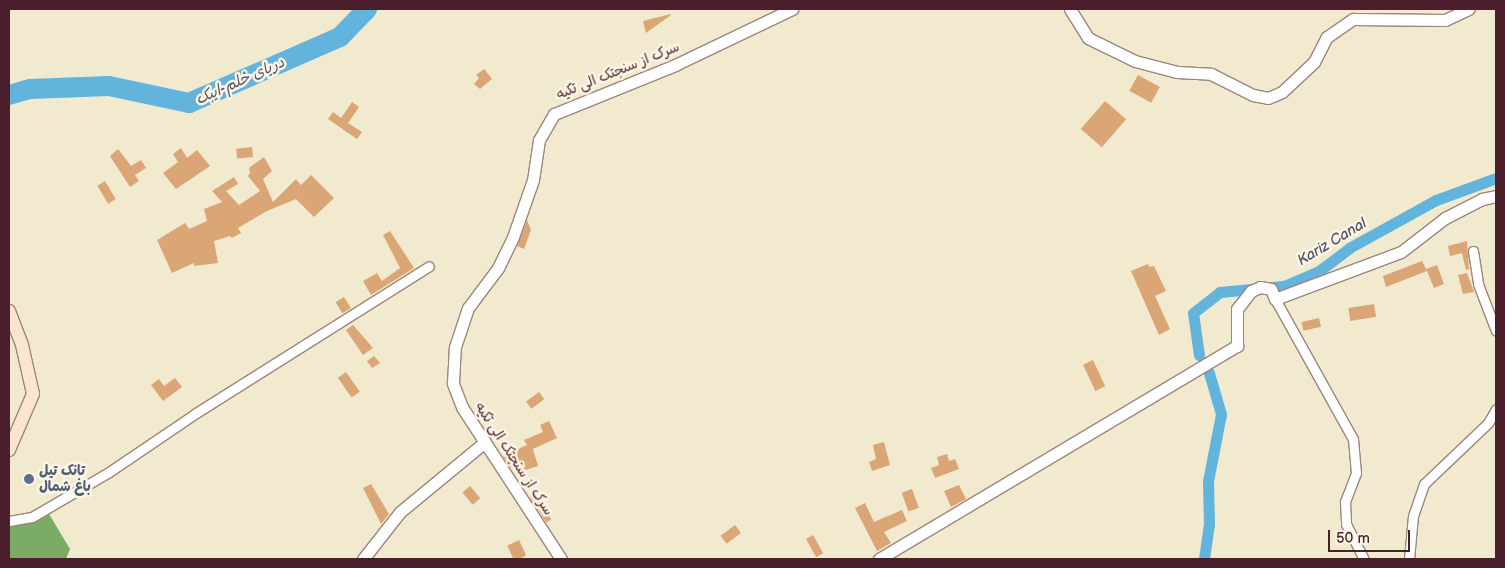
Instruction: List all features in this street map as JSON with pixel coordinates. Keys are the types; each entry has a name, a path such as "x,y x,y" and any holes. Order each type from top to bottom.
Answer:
{"main road":[{"path":"9,311 22,345 33,394 9,450"}],"street":[{"name":"سرک از سنجتک الی تکیه","path":"561,559 462,408 453,383 455,347 468,308 498,268 513,237 533,180 539,140 554,114 674,65 792,9"},
{"path":"1070,9 1088,38 1135,61 1177,72 1211,74 1253,95 1268,98 1282,92 1314,62 1327,37 1353,19 1445,20 1469,9"},
{"path":"1276,299 1401,252 1445,218 1482,199 1496,196"},
{"path":"1473,252 1478,284 1496,331"},
{"path":"9,521 32,517 109,472 196,413 429,266"},
{"path":"879,559 1236,346 1238,309 1251,291 1260,287 1272,289 1353,439 1356,473 1345,502 1346,524 1364,559"},
{"path":"1408,559 1413,516 1424,484 1488,423 1496,409"},
{"path":"363,559 400,512 485,442"}],"green space":[{"path":"49,514 70,549 66,559 9,559 9,520"}],"building":[{"path":"671,15 646,33 643,21"},
{"path":"484,69 492,79 480,89 474,84 479,78 476,75"},
{"path":"1138,75 1160,87 1151,103 1129,91"},
{"path":"1105,101 1126,119 1102,147 1081,129"},
{"path":"352,102 359,107 348,123 362,132 357,139 328,119 333,112 341,118"},
{"path":"252,147 253,157 237,159 236,149"},
{"path":"181,148 187,158 197,150 210,166 176,189 163,173 178,162 173,154"},
{"path":"118,149 131,166 141,160 146,168 135,175 139,181 130,187 110,156"},
{"path":"264,157 272,171 263,179 273,202 296,179 301,185 311,175 334,198 314,217 296,199 267,211 238,228 241,233 232,238 230,236 214,241 218,263 194,266 194,263 172,273 157,240 185,223 189,229 207,221 204,209 222,202 212,191 234,177 238,184 226,191 239,205 260,191 248,176 250,173 249,168"},
{"path":"105,181 116,199 108,204 97,186"},
{"path":"527,220 531,230 524,249 517,246"},
{"path":"390,231 414,268 371,295 363,281 377,273 382,281 400,268 383,235"},
{"path":"1467,241 1469,269 1466,270 1462,253 1450,256 1448,246"},
{"path":"1422,261 1426,269 1437,265 1444,284 1434,288 1427,271 1386,287 1383,276"},
{"path":"1148,264 1149,267 1154,266 1166,291 1155,296 1170,329 1159,335 1131,271"},
{"path":"1467,273 1474,292 1463,294 1458,275"},
{"path":"344,297 351,308 342,313 336,302"},
{"path":"1374,304 1376,317 1350,321 1348,308"},
{"path":"1319,318 1321,327 1303,331 1301,322"},
{"path":"353,325 373,348 363,355 346,330"},
{"path":"374,356 380,363 372,368 367,361"},
{"path":"1093,360 1105,386 1095,391 1083,365"},
{"path":"346,372 360,392 352,397 338,378"},
{"path":"175,378 182,387 163,401 151,385 159,379 164,386"},
{"path":"539,392 544,399 531,409 526,401"},
{"path":"549,421 557,438 533,449 538,466 522,471 519,463 511,468 503,456 527,445 524,440 543,432 540,425"},
{"path":"884,442 890,465 872,471 869,462 876,459 873,445"},
{"path":"947,454 949,461 955,459 959,469 935,478 931,468 939,465 937,457"},
{"path":"371,484 389,514 381,524 363,488"},
{"path":"959,485 966,499 951,507 944,491"},
{"path":"470,486 480,498 473,505 462,492"},
{"path":"912,489 919,508 909,512 902,493"},
{"path":"535,494 551,519 546,522 530,497"},
{"path":"865,503 874,522 902,510 907,521 884,532 891,543 877,551 855,508"},
{"path":"735,525 741,533 727,544 721,536"},
{"path":"813,535 823,553 816,557 806,539"},
{"path":"519,540 526,555 514,559 507,545"}],"waterway":[{"name":"دریای خلم-ایبک","path":"9,95 30,89 109,86 189,103 340,37 367,9"},
{"name":"Kariz Canal","path":"1199,355 1193,313 1220,292 1284,286 1319,271 1349,248 1436,200 1496,178"},
{"name":"Kariz Canal","path":"1204,559 1209,525 1208,481 1221,414 1209,373"}],"place":[{"name":"تانک تیل باغ شمال","path":"29,479"}]}
